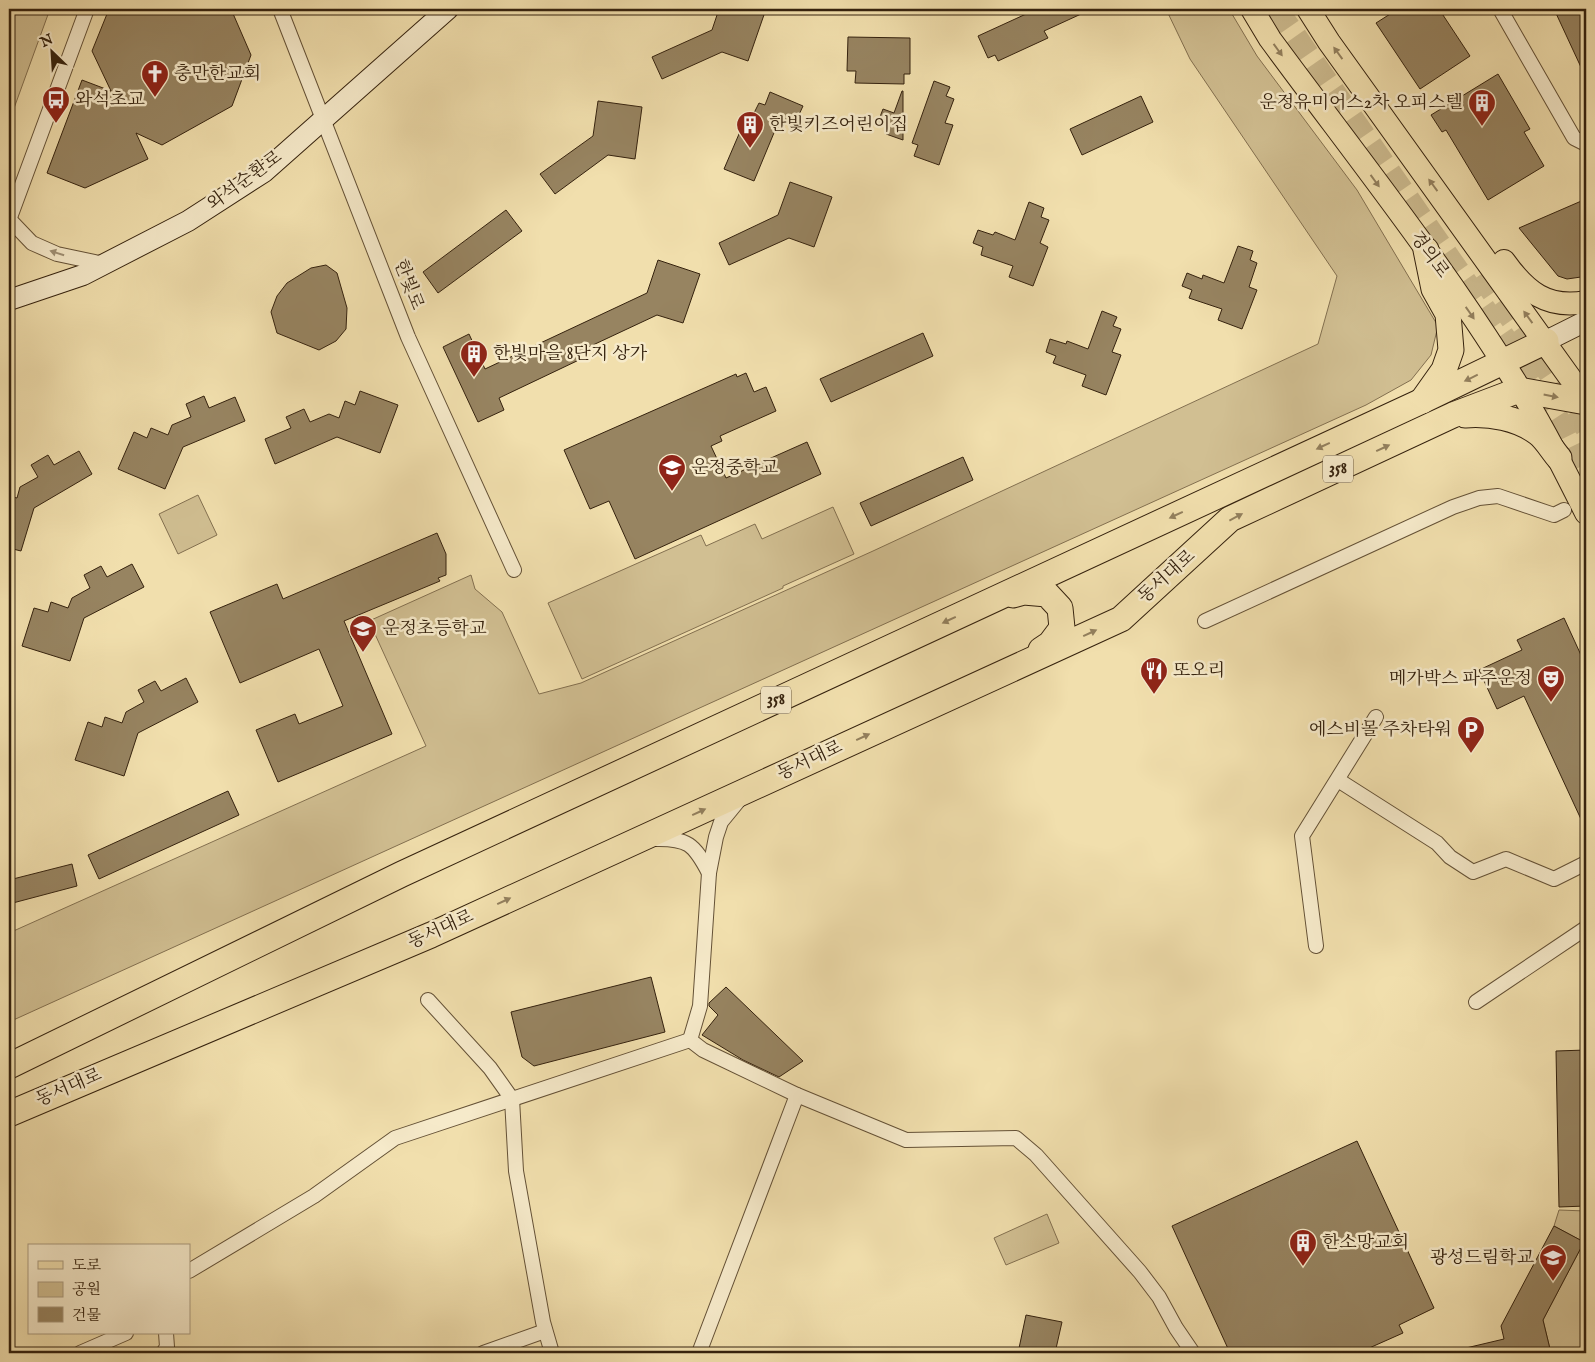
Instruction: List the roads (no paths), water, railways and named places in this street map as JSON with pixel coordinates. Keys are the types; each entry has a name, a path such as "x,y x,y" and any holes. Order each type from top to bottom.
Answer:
{"highway":[{"path":"1422,401 1444,370 1451,350 1448,314 1434,289 1426,250"},
{"name":"358","path":"9,1066 402,874 1422,401 1546,341"},
{"path":"1519,390 1586,401"},
{"name":"동서대로","path":"9,1114 431,935 1121,619 1230,519 1453,415 1519,390"},
{"path":"1453,415 1482,414 1510,419 1538,434 1559,458"},
{"path":"978,607 1024,592 1047,594 1060,608 1062,628 1050,644 1005,672"},
{"path":"9,1049 402,874"},
{"path":"9,1133 431,935"}],"main road":[{"name":"경의로","path":"1252,9 1270,39 1426,250 1503,362 1559,458 1586,513"},
{"path":"1308,9 1329,42 1546,341 1586,401"},
{"path":"1466,230 1490,241 1512,272 1534,295 1557,303 1586,302"},
{"path":"1586,478 1586,497"}],"street":[{"path":"87,9 9,219 32,243 57,254 104,264"},
{"name":"한빛로","path":"280,9 408,337 514,570"},
{"name":"와석순환로","path":"9,300 83,275 188,221 264,172 448,9"},
{"path":"1500,9 1574,138 1586,144"},
{"path":"1546,341 1586,321"},
{"path":"1205,621 1453,506 1480,498 1498,496 1554,515 1564,510"},
{"path":"1316,946 1302,836 1376,717"},
{"path":"1338,780 1437,843 1450,857 1473,872 1506,859 1554,879 1586,863"},
{"path":"690,1040 700,1006 709,873 716,837 721,822 738,801 760,784"},
{"path":"617,850 653,839 671,838 686,842 699,853 709,873"},
{"path":"1476,1002 1586,928"},
{"path":"428,1000 490,1068 512,1098 516,1170 545,1330 552,1353"},
{"path":"690,1040 703,1050 797,1095 906,1140 1016,1138 1036,1155 1140,1272 1159,1297 1176,1328 1193,1353"},
{"path":"190,1271 314,1196 395,1138 690,1040"},
{"path":"699,1353 797,1095"},
{"path":"483,1353 545,1330"},
{"path":"80,1353 124,1334"},
{"path":"163,1353 167,1347 166,1334"}],"tunnel":[{"path":"1277,9 1510,345 1561,423 1586,474"},
{"path":"1480,275 1586,428"}],"place":[{"name":"충만한교회","path":"155,98"},
{"name":"와석초교","path":"56,124"},
{"name":"운정유미어스2차 오피스텔","path":"1482,127"},
{"name":"한빛키즈어린이집","path":"750,149"},
{"name":"한빛마을 8단지 상가","path":"474,378"},
{"name":"운정중학교","path":"672,492"},
{"name":"운정초등학교","path":"363,653"},
{"name":"또오리","path":"1154,695"},
{"name":"메가박스 파주운정","path":"1551,703"},
{"name":"에스비몰 주차타워","path":"1471,754"},
{"name":"한소망교회","path":"1303,1267"},
{"name":"광성드림학교","path":"1553,1282"}]}
